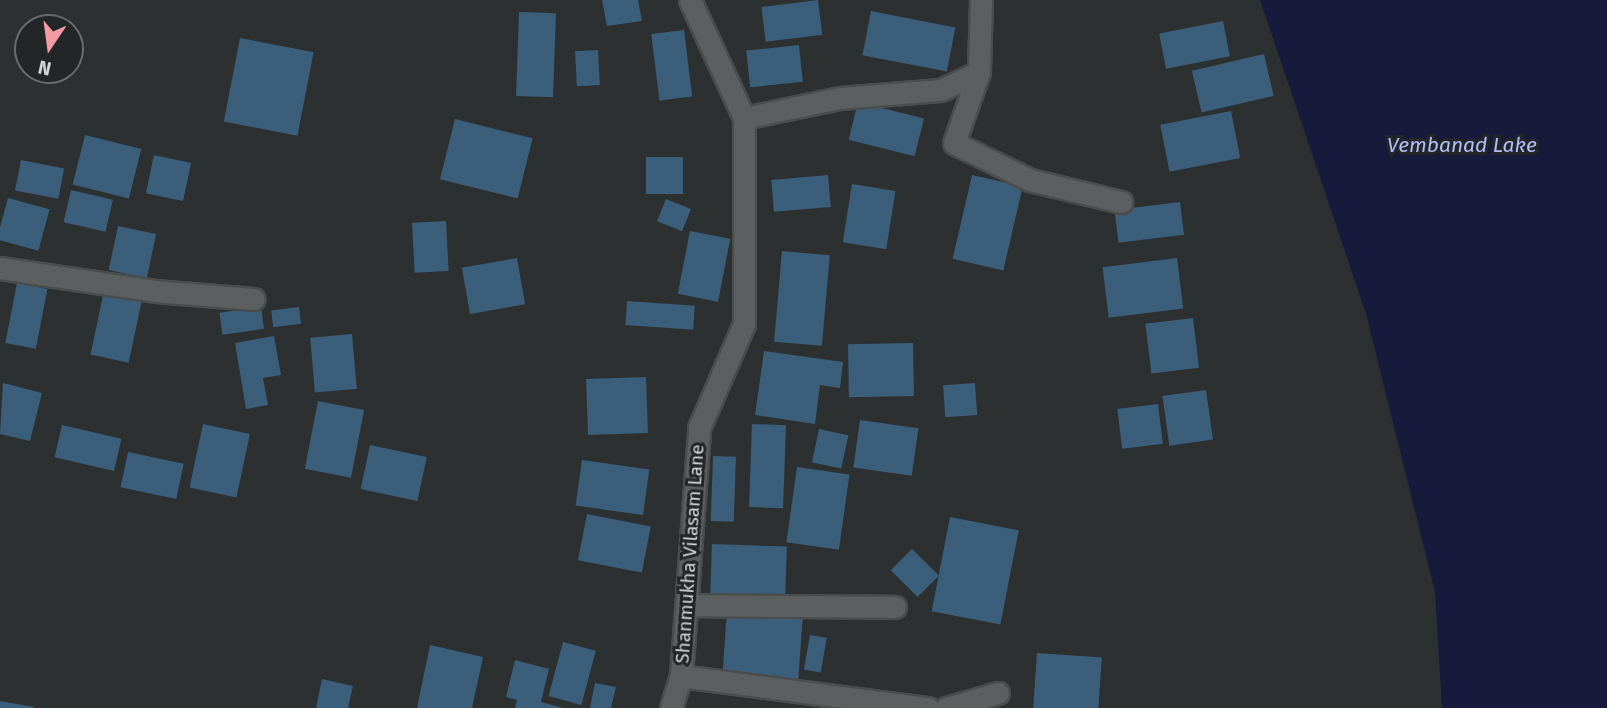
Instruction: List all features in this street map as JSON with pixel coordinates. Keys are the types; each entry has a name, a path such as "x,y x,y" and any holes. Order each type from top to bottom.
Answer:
{"street":[{"name":"Shanmukha Vilasam Lane","path":"671,708 681,676 699,428 744,324 744,118 690,0"},
{"path":"981,0 979,72 954,143 1030,180 1121,202"},
{"path":"744,118 840,98 941,90 979,72"},
{"path":"0,268 155,291 254,299"},
{"path":"686,605 895,607"},
{"path":"681,676 928,708"},
{"path":"946,708 998,692"}],"water":[{"name":"Vembanad Lake","path":"1260,0 1607,0 1607,708 1442,708 1435,592 1366,314"}],"building":[{"path":"602,0 638,0 642,21 607,26"},
{"path":"818,0 822,35 766,42 761,7"},
{"path":"871,11 955,27 947,72 862,55"},
{"path":"519,12 556,13 553,97 516,96"},
{"path":"1223,21 1230,56 1166,69 1159,33"},
{"path":"684,30 692,97 659,101 651,34"},
{"path":"240,38 314,52 297,136 224,121"},
{"path":"799,45 803,82 750,87 746,51"},
{"path":"598,50 600,85 577,86 575,51"},
{"path":"1264,54 1274,96 1202,113 1192,71"},
{"path":"858,102 924,118 915,156 849,140"},
{"path":"1231,111 1240,158 1169,172 1160,125"},
{"path":"455,119 533,138 518,199 440,179"},
{"path":"85,135 141,149 129,199 73,184"},
{"path":"154,155 191,163 183,201 146,193"},
{"path":"646,157 683,157 683,194 646,194"},
{"path":"21,160 64,168 58,199 15,190"},
{"path":"828,175 831,207 774,212 771,180"},
{"path":"972,175 1023,187 1003,270 953,259"},
{"path":"852,184 895,191 886,249 843,242"},
{"path":"71,190 113,200 105,232 64,222"},
{"path":"8,198 50,209 38,251 0,240 0,228"},
{"path":"666,199 691,209 682,231 657,221"},
{"path":"1180,202 1184,235 1119,243 1114,210"},
{"path":"446,221 449,271 415,273 412,223"},
{"path":"118,226 156,234 147,278 109,270"},
{"path":"690,231 730,239 718,302 678,294"},
{"path":"782,251 830,255 822,346 774,342"},
{"path":"517,258 525,304 470,314 462,268"},
{"path":"1177,258 1183,309 1109,318 1103,267"},
{"path":"17,283 47,289 36,349 5,343"},
{"path":"104,291 142,299 129,363 90,355"},
{"path":"627,301 695,306 693,330 625,325"},
{"path":"261,307 264,329 222,335 219,313"},
{"path":"299,307 301,324 273,327 271,310"},
{"path":"1193,318 1199,368 1151,373 1145,324"},
{"path":"352,334 357,389 315,392 310,338"},
{"path":"274,336 281,375 263,378 268,405 246,409 235,343"},
{"path":"913,343 914,396 849,397 848,344"},
{"path":"764,351 843,362 840,388 820,385 815,424 755,415"},
{"path":"646,377 648,433 588,435 586,379"},
{"path":"3,383 42,393 30,441 0,434"},
{"path":"975,383 977,415 945,417 943,385"},
{"path":"1206,390 1213,440 1169,446 1162,396"},
{"path":"318,401 364,410 351,478 305,469"},
{"path":"1158,404 1163,444 1122,449 1117,409"},
{"path":"860,420 918,428 912,476 853,468"},
{"path":"203,424 250,434 236,498 189,488"},
{"path":"752,424 786,425 783,508 749,507"},
{"path":"62,425 121,439 114,471 55,457"},
{"path":"819,429 848,435 841,468 812,462"},
{"path":"370,445 427,457 417,501 361,489"},
{"path":"128,452 184,464 176,499 121,487"},
{"path":"713,456 736,457 734,522 711,521"},
{"path":"582,460 649,469 643,515 576,506"},
{"path":"797,467 849,474 839,550 786,542"},
{"path":"587,514 651,526 642,573 578,560"},
{"path":"950,517 1019,530 1000,625 932,611"},
{"path":"712,544 787,547 785,603 710,600"},
{"path":"912,549 939,576 918,597 891,570"},
{"path":"727,610 803,615 798,682 722,677"},
{"path":"810,635 827,638 821,672 804,669"},
{"path":"563,642 596,651 581,705 549,696"},
{"path":"430,645 483,657 472,708 417,708"},
{"path":"1037,653 1102,658 1098,708 1033,708"},
{"path":"515,660 549,669 541,702 563,708 515,708 517,700 506,697"},
{"path":"322,679 353,686 348,708 316,708"},
{"path":"595,683 616,687 611,708 590,708"},
{"path":"0,701 34,707 34,708 0,708"}]}
